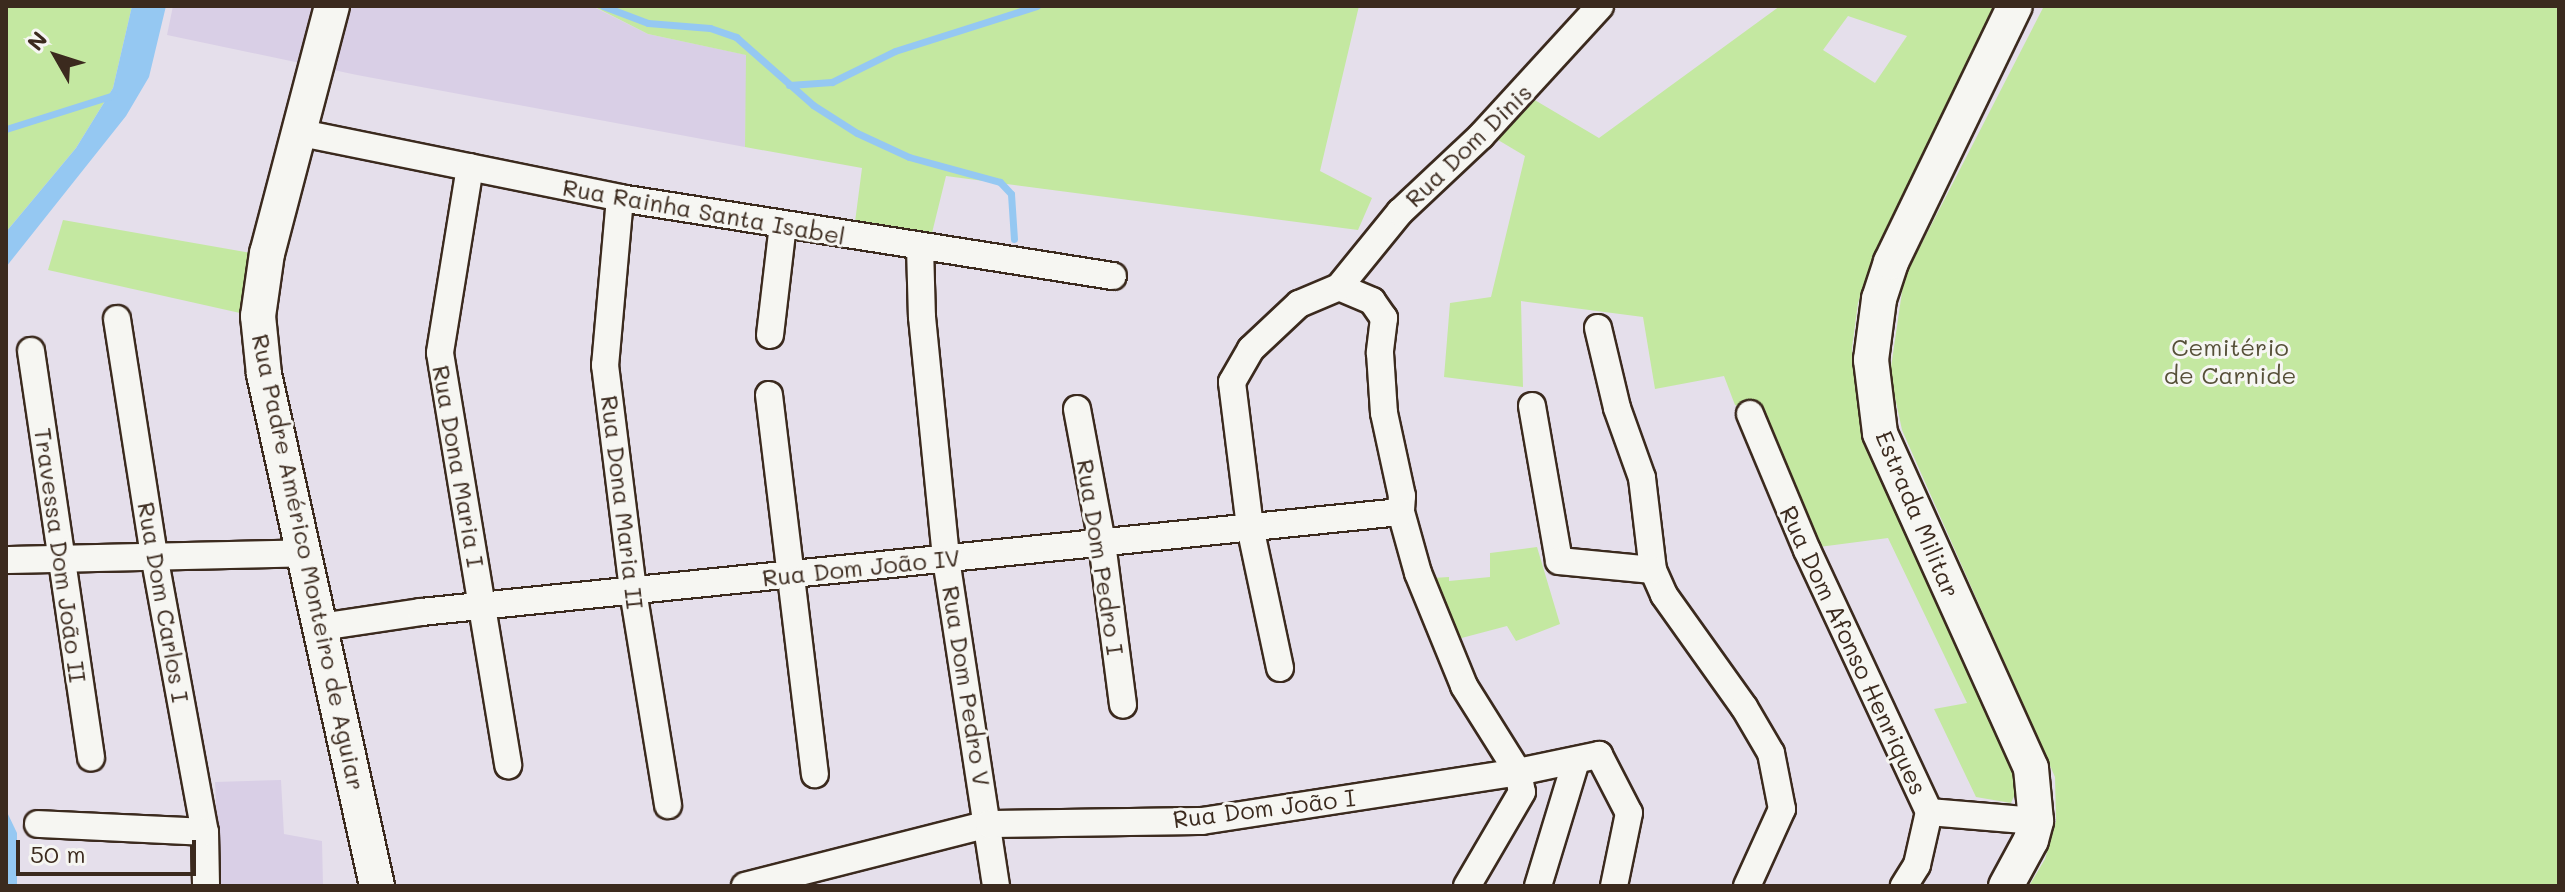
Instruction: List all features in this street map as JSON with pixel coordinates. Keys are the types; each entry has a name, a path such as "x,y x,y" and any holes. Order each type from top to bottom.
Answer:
{"street":[{"name":"Rua Padre Américo Monteiro de Aguiar","path":"332,6 267,253 258,316 264,374 377,886"},
{"name":"Rua Dom Dinis","path":"1339,287 1400,212 1491,126 1600,6"},
{"name":"Estrada Militar","path":"2006,886 2031,840 2036,821 2031,768 1880,433 1871,360 1879,299 1891,262 2015,6"},
{"name":"Rua Rainha Santa Isabel","path":"297,132 620,198 1113,276"},
{"name":"Rua Dona Maria I","path":"470,167 440,353 508,765"},
{"name":"Rua Dona Maria II","path":"620,198 605,365 633,591 668,805"},
{"path":"770,335 783,225"},
{"name":"Rua Dom Pedro V","path":"920,247 922,317 946,559 989,824 996,886"},
{"path":"1280,668 1250,527 1232,382 1251,349 1299,304 1339,287 1372,301 1384,318 1380,353 1384,413 1402,496 1401,512 1418,573 1464,686 1518,772 1522,792 1467,886"},
{"name":"Rua Dom Carlos I","path":"117,319 154,555 205,832 206,886"},
{"path":"1598,328 1617,408 1642,478 1653,570 1664,595 1744,707 1771,753 1782,809 1747,886"},
{"name":"Travessa Dom João II","path":"31,351 91,758"},
{"path":"769,395 788,575 815,774"},
{"path":"1532,406 1559,561 1653,570"},
{"name":"Rua Dom Pedro I","path":"1077,409 1102,543 1123,705"},
{"name":"Rua Dom Afonso Henriques","path":"1750,414 1807,550 1929,812 1917,865 1904,886"},
{"name":"Rua Dom João IV","path":"321,627 483,606 1401,512"},
{"path":"6,560 305,553"},
{"name":"Rua Dom João I","path":"745,886 989,824 1202,821 1518,772 1599,755 1629,813 1614,886"},
{"path":"1538,886 1576,761"},
{"path":"1929,812 2036,821"},
{"path":"38,824 205,832"}],"shaded area":[{"path":"173,6 592,6 648,34 747,55 745,147 357,75 167,35"},
{"path":"281,780 284,834 322,841 323,886 220,886 215,782"}],"green space":[{"path":"6,6 132,6 113,88 76,148 6,232"},
{"path":"593,6 1359,6 1320,171 1372,198 1358,230 946,176 931,237 855,222 862,168 745,147 746,55 648,34"},
{"path":"1780,6 2001,6 1869,269 1858,303 1852,348 1857,402 2018,787 2011,803 1976,797 1934,709 1967,703 1888,538 1819,547 1765,417 1735,405 1724,376 1655,389 1643,317 1521,301 1523,387 1444,377 1450,303 1491,297 1525,156 1493,137 1533,99 1599,138","holes":["1848,16 1907,36 1875,83 1823,50"]},
{"name":"Cemitério de Carnide","path":"2044,6 2559,6 2559,886 2029,886 2045,859 2056,821 2055,777 1902,430 1890,374 1904,278"},
{"path":"63,220 251,253 240,313 48,270"},
{"path":"1537,547 1560,624 1516,641 1507,626 1454,640 1433,578 1449,577 1449,581 1490,577 1490,553"}],"water":[{"path":"132,6 166,6 149,77 126,116 6,267 6,232 76,148 113,88"},
{"path":"6,810 17,833 17,886 6,886"}],"waterway":[{"path":"603,6 648,23 710,28 736,37 813,105 857,133 909,157 1000,182 1011,194 1014,239"},
{"path":"789,85 832,82 895,51 1037,6"},
{"path":"6,129 114,95"}]}
